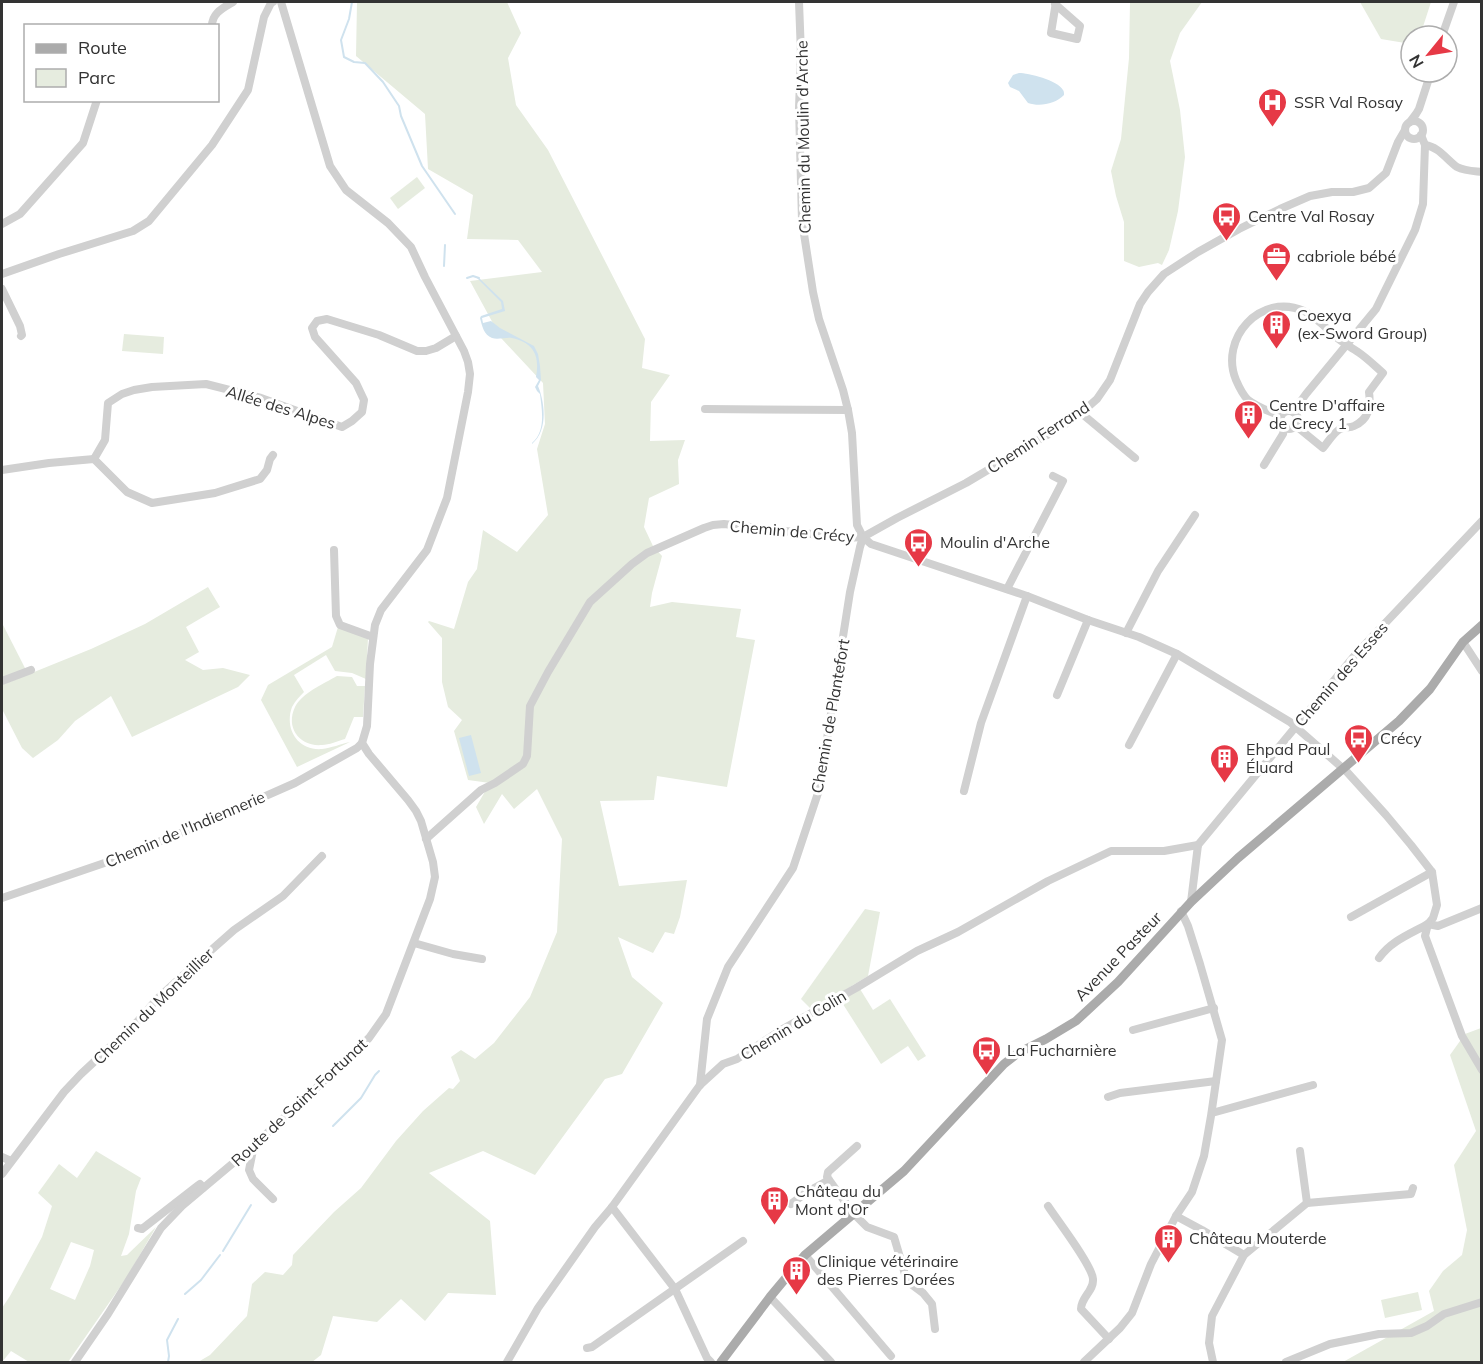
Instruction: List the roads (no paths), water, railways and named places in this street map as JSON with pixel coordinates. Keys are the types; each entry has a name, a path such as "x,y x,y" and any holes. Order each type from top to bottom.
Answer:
{"main road":[{"name":"Avenue Pasteur","path":"721,1362 805,1255 904,1171 1004,1064 1018,1053 1076,1021 1118,982 1182,911 1238,858 1400,721 1430,689 1463,642 1482,625"}],"street":[{"path":"212,24 218,11 232,2"},
{"path":"2,274 133,231 149,221 212,145 248,90 264,17 271,2"},
{"path":"281,2 330,166 346,190 388,223 411,246 468,362 470,374 447,498 427,550 381,610 375,625 370,664 367,726 362,743"},
{"name":"Chemin du Moulin d'Arche","path":"799,2 802,221 813,292 848,411 852,434 857,525 863,537"},
{"path":"1446,24 1454,2"},
{"path":"1056,3 1080,26 1077,39 1051,33 1056,3"},
{"path":"1293,412 1376,309 1415,230 1423,204 1424,149 1406,125 1416,114 1427,84"},
{"path":"1412,135 1423,130 1421,110 1423,98"},
{"path":"2,224 20,214 83,143 96,102"},
{"path":"1410,122 1415,121 1422,125"},
{"name":"Chemin Ferrand","path":"863,537 966,483 1081,413 1097,399 1110,381 1140,304 1164,274 1239,229 1310,196 1332,192 1353,192 1369,188 1386,173 1397,147 1412,135"},
{"path":"1424,149 1433,147 1457,166 1465,170 1482,172"},
{"path":"2,289 20,326 21,336"},
{"path":"1281,416 1247,399 1239,388 1232,366 1232,354 1238,334 1257,314 1271,308 1292,308 1311,316 1383,373 1369,392 1369,411 1364,418 1354,426 1340,428 1323,448 1296,426"},
{"name":"Allée des Alpes","path":"93,459 105,440 108,403 122,394 153,387 206,384 261,398 342,427 352,421 362,412 364,400 356,383 315,337 312,328 317,321 327,319 379,335 417,351 436,348 456,336"},
{"path":"705,409 848,411"},
{"path":"1281,416 1287,412 1293,412"},
{"path":"1284,428 1290,429 1296,426 1298,420 1293,412"},
{"path":"1081,413 1135,458"},
{"path":"1264,465 1283,434 1281,416"},
{"path":"2,470 93,459 127,492 152,503 215,493 260,479 267,470 273,455"},
{"path":"1007,589 1062,481 1053,476"},
{"path":"1126,633 1158,571 1195,515"},
{"name":"Chemin des Esses","path":"1198,845 1371,638 1482,520"},
{"name":"Chemin de Crécy","path":"426,838 481,790 523,764 527,756 530,706 590,602 647,553 704,528 724,524 863,537 871,544 1027,596 1139,637 1177,654 1296,727 1344,770 1392,822 1432,872"},
{"name":"Chemin de Plantefort","path":"700,1085 707,1019 728,967 793,868 819,790 850,592 863,537"},
{"path":"334,550 336,616 340,625 374,637"},
{"path":"964,791 981,723 1027,596"},
{"path":"1056,695 1088,620"},
{"path":"1463,642 1482,671"},
{"path":"1129,745 1177,654"},
{"path":"2,681 31,670"},
{"name":"Route de Saint-Fortunat","path":"75,1362 108,1314 161,1228 179,1208 251,1148 369,1038 386,1014 414,943 435,877 433,862 416,811 362,743"},
{"name":"Chemin de l'Indiennerie","path":"2,898 119,858 188,830 295,783 362,743"},
{"path":"1191,902 1198,845"},
{"name":"Chemin du Colin","path":"507,1362 538,1308 595,1227 700,1085 723,1064 737,1059 781,1030 917,951 958,932 1048,881 1111,851 1164,851 1198,845"},
{"name":"Chemin du Monteillier","path":"2,1174 64,1092 81,1074 137,1022 157,999 234,930 283,896 322,856"},
{"path":"1351,917 1432,872 1437,905 1433,918 1428,924 1392,944 1379,958"},
{"path":"1428,924 1438,926 1482,908"},
{"path":"1084,1362 1120,1328 1132,1313 1151,1264 1176,1216 1192,1192 1204,1156 1222,1040 1214,1008 1182,911"},
{"path":"1428,924 1425,936 1462,1036 1482,1070"},
{"path":"414,943 476,959"},
{"path":"1133,1030 1214,1008"},
{"path":"1108,1097 1216,1081"},
{"path":"1212,1113 1313,1085"},
{"path":"857,1146 828,1172 827,1177 853,1213 867,1227 894,1237 907,1281 923,1293 932,1304 935,1329"},
{"path":"251,1148 253,1150 249,1170 253,1179 273,1199"},
{"path":"1300,1151 1307,1203"},
{"path":"2,1157 11,1161"},
{"path":"791,1204 829,1180"},
{"path":"138,1228 142,1228 196,1186 200,1184 203,1188"},
{"path":"1213,1362 1209,1343 1212,1316 1244,1255 1307,1203 1411,1194 1413,1188"},
{"path":"1048,1206 1089,1268 1094,1280 1081,1302 1081,1309 1108,1339"},
{"path":"612,1207 675,1289 707,1358 711,1362"},
{"path":"1176,1216 1244,1255"},
{"path":"587,1348 592,1347 743,1241"},
{"path":"805,1255 891,1356"},
{"path":"770,1298 831,1362"},
{"path":"1286,1362 1330,1344 1379,1334 1411,1333 1427,1326 1444,1314 1482,1302"}],"water":[{"path":"1019,73 1049,80 1060,86 1064,95 1047,104 1028,103 1019,91 1010,87 1008,83 1013,75"},
{"path":"478,277 503,301 505,311 482,318 483,323 491,321 534,346 538,354 541,380 538,386 542,400 544,416 541,432 532,444 539,433 542,420 540,394 535,387 539,380 536,377 536,357 530,347 520,340 494,339 485,332 481,316 502,309 501,302"},
{"path":"471,735 481,773 469,776 459,738"}],"waterway":[{"path":"352,2 349,19 341,40 344,57 354,62 365,63 383,82 399,106 422,166 455,214"},
{"path":"444,266 445,245"},
{"path":"467,278 473,276 479,278"},
{"path":"333,1126 361,1098 379,1071"},
{"path":"223,1251 251,1205"},
{"path":"185,1294 201,1280 220,1255"},
{"path":"168,1362 167,1340 178,1319"}],"place":[{"name":"SSR Val Rosay","path":"1273,128"},
{"name":"Centre Val Rosay","path":"1227,242"},
{"name":"cabriole bébé","path":"1276,282"},
{"name":"Coexya (ex-Sword Group)","path":"1276,350"},
{"name":"Centre D'affaire de Crecy 1","path":"1248,440"},
{"name":"Moulin d'Arche","path":"919,568"},
{"name":"Crécy","path":"1359,764"},
{"name":"Ehpad Paul Éluard","path":"1225,784"},
{"name":"La Fucharnière","path":"986,1076"},
{"name":"Château du Mont d'Or","path":"774,1226"},
{"name":"Château Mouterde","path":"1168,1264"},
{"name":"Clinique vétérinaire des Pierres Dorées","path":"796,1296"}]}
